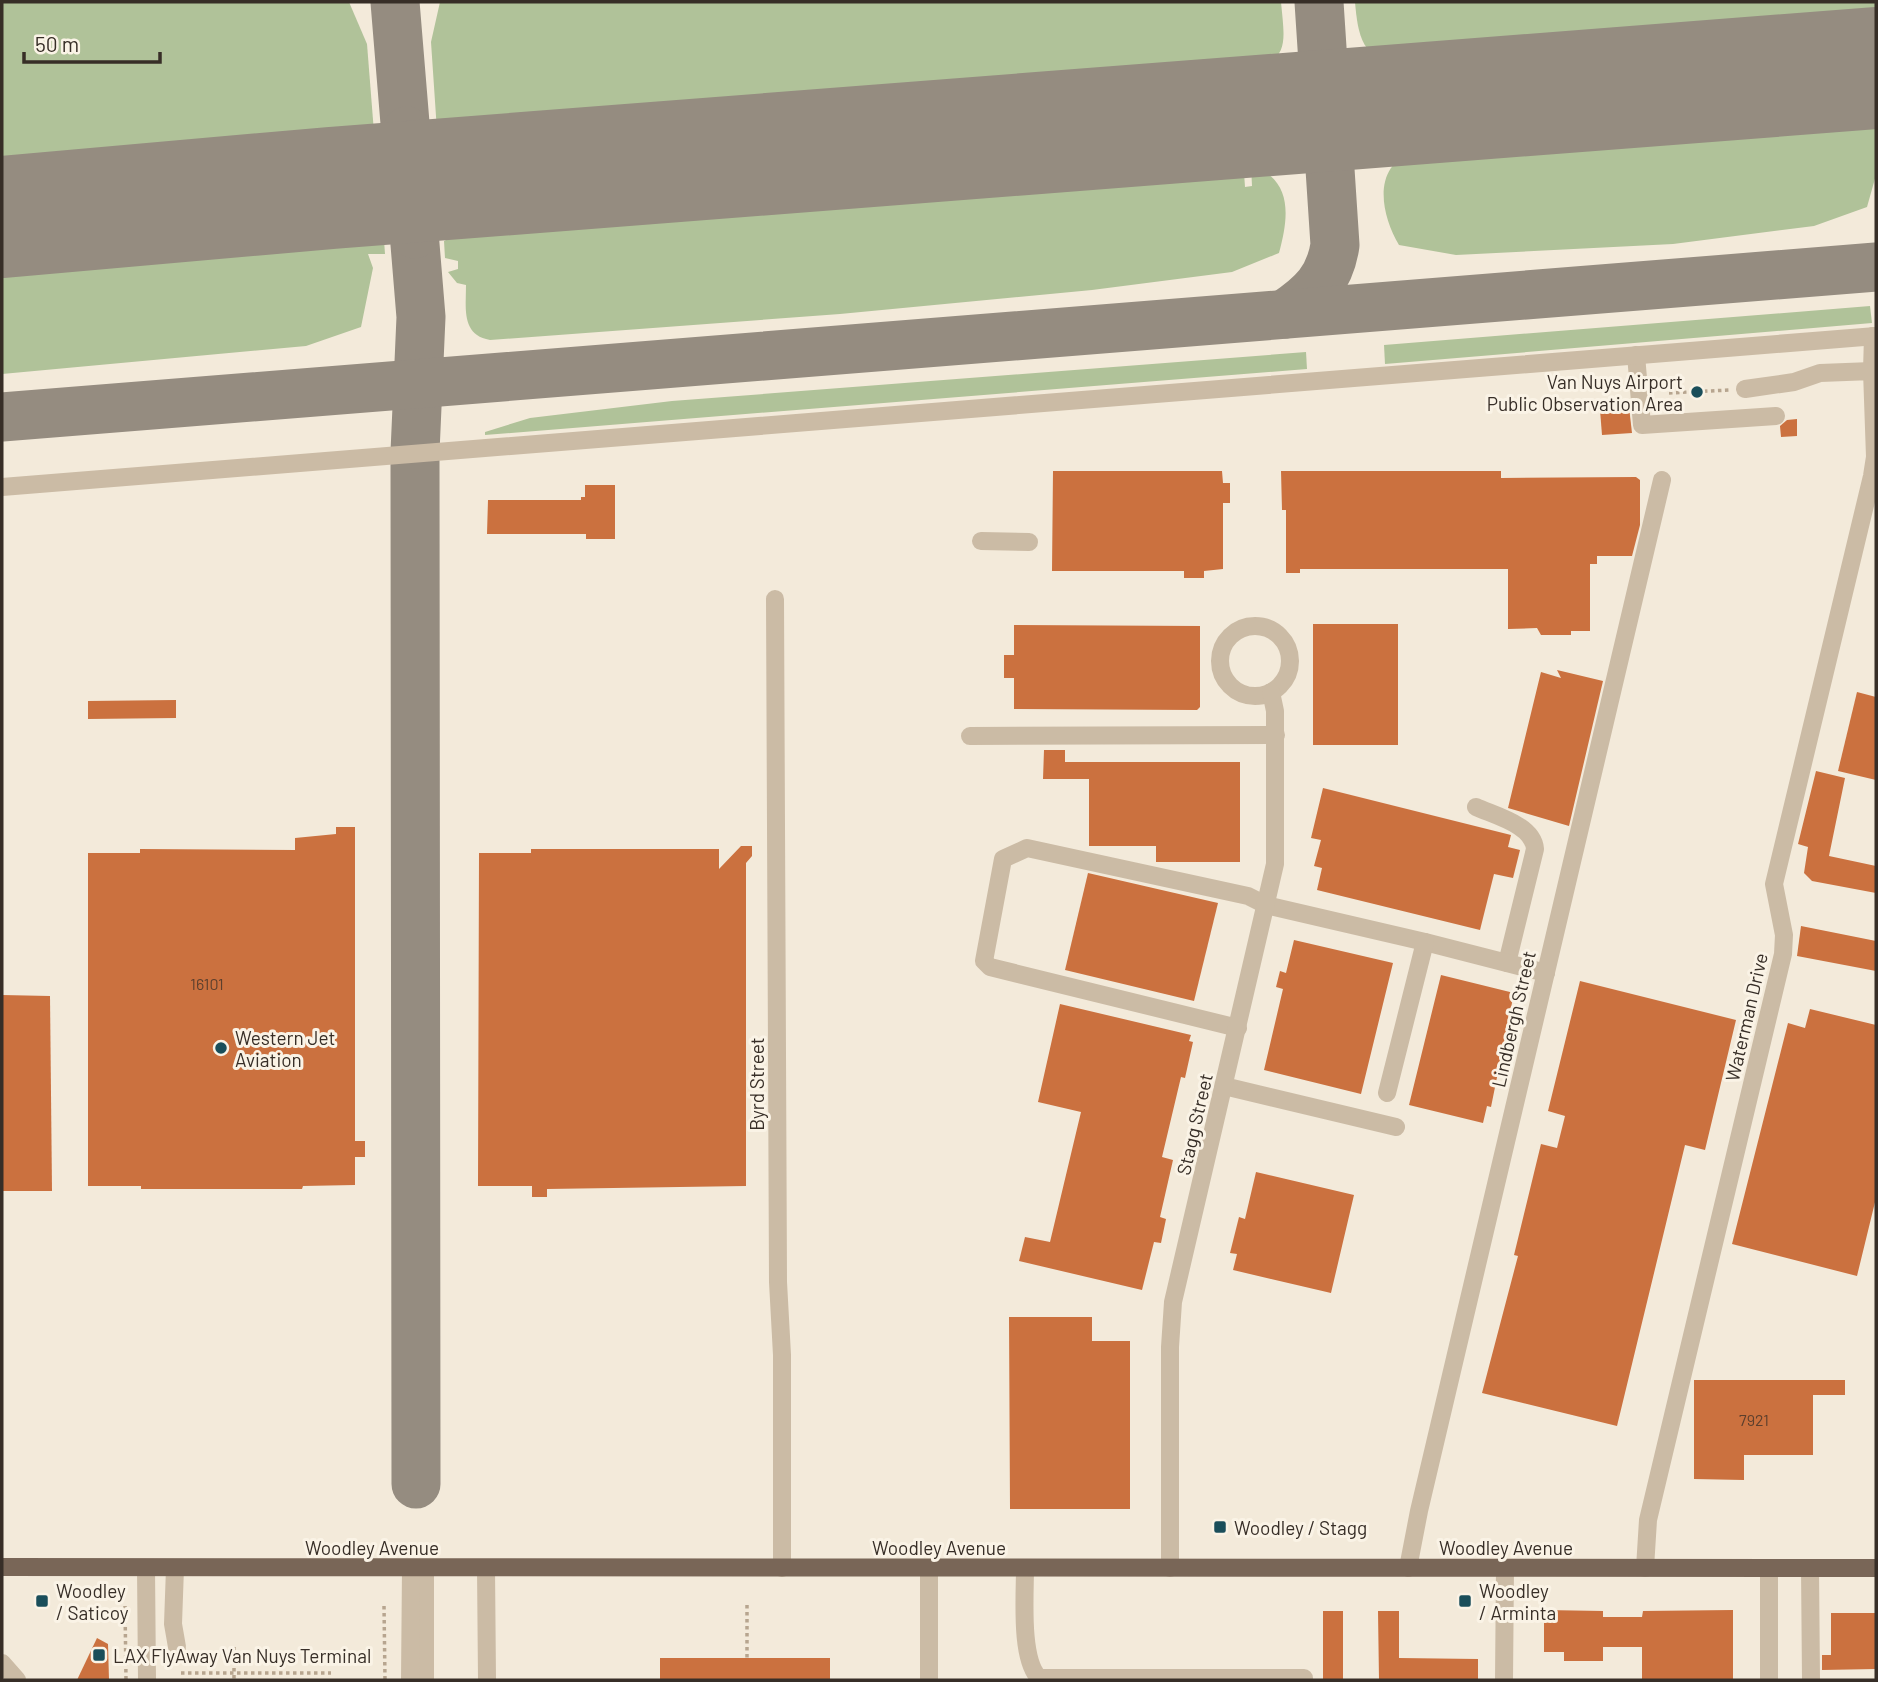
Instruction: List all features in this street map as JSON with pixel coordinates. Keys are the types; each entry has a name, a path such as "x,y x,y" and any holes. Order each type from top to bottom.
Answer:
{"main road":[{"name":"Woodley Avenue","path":"2,1567 1876,1568"}],"street":[{"path":"2,487 1875,336"},
{"name":"Waterman Drive","path":"1645,1568 1648,1520 1783,954 1784,935 1774,884 1872,476 1875,457 1872,372 1875,336"},
{"path":"1636,355 1642,425 1776,416"},
{"path":"1745,388 1794,382 1820,373 1872,372"},
{"name":"Lindbergh Street","path":"1408,1568 1419,1511 1662,480"},
{"path":"981,541 1029,542"},
{"name":"Byrd Street","path":"775,599 782,1568"},
{"name":"Stagg Street","path":"1170,1568 1172,1313 1266,905 1276,842 1276,735 1271,692"},
{"path":"970,736 1276,735"},
{"path":"1476,807 1528,831 1534,839 1535,849 1507,963"},
{"path":"1238,1028 990,967 984,961 1003,859 1027,848 1248,896 1266,905 1546,973"},
{"path":"1387,1093 1425,942"},
{"path":"1224,1086 1396,1127"},
{"path":"146,1568 147,1680"},
{"path":"175,1568 173,1623 177,1647"},
{"path":"410,1680 418,1568"},
{"path":"418,1568 425,1680"},
{"path":"486,1568 487,1680"},
{"path":"929,1568 929,1680"},
{"path":"1025,1568 1025,1612 1030,1669 1039,1679 1304,1678"},
{"path":"1504,1680 1506,1568"},
{"path":"1769,1568 1769,1680"},
{"path":"1810,1568 1811,1680"},
{"path":"2,1663 18,1680"}],"path":[{"path":"1669,393 1745,388"},
{"path":"747,1605 747,1658"},
{"path":"125,1606 126,1680"},
{"path":"384,1606 385,1680"},
{"path":"234,1647 234,1680"},
{"path":"181,1673 331,1673"}],"green space":[{"path":"2,2 349,2 367,44 375,145 2,174"},
{"path":"440,2 1281,2 1283,40 1282,48 1271,62 1246,75 443,138 437,131 431,42"},
{"path":"1355,2 1876,2 1876,25 1400,63 1377,57 1364,44"},
{"path":"1876,109 1876,175 1867,207 1814,226 1673,244 1456,255 1399,245 1387,219 1384,205 1386,178 1401,158 1415,151 1416,145"},
{"path":"1243,158 1245,187 1252,186 1251,165 1265,172 1281,190 1286,213 1279,253 1232,272 1092,290 840,314 490,340 474,333 470,326 466,311 466,285 457,283 448,272 458,269 458,261 445,258 444,241 465,231 466,222"},
{"path":"358,228 361,240 384,240 385,254 368,254 373,268 361,327 306,346 2,374 2,256"},
{"path":"1870,306 1872,323 1385,364 1384,345"},
{"path":"1306,352 1307,369 485,435 485,432 530,418 672,401"}],"building":[{"path":"1629,407 1632,433 1602,435 1600,410"},
{"path":"1797,419 1797,436 1781,437 1780,426 1787,420"},
{"path":"1053,471 1222,471 1223,483 1230,483 1230,503 1223,503 1223,569 1204,571 1204,578 1184,578 1184,571 1052,571"},
{"path":"1281,471 1501,471 1501,478 1636,477 1640,480 1640,525 1632,556 1597,556 1597,564 1590,564 1590,631 1571,631 1571,635 1541,635 1537,628 1508,629 1508,569 1300,569 1300,573 1286,573 1286,510 1282,510"},
{"path":"585,485 615,485 615,539 586,539 586,534 487,534 488,500 581,500 581,497 585,497"},
{"path":"1313,624 1398,624 1398,745 1313,745"},
{"path":"1014,625 1200,626 1200,707 1197,710 1014,709 1014,678 1004,678 1004,655 1014,655"},
{"path":"1557,670 1603,681 1569,826 1508,808 1541,672 1561,678"},
{"path":"1857,692 1876,697 1876,780 1838,771"},
{"path":"176,700 176,718 88,719 88,701"},
{"path":"1044,750 1065,750 1065,762 1240,762 1240,862 1156,862 1156,846 1089,846 1089,779 1043,779"},
{"path":"1816,771 1845,778 1829,856 1876,866 1876,893 1812,881 1804,873 1808,847 1798,844"},
{"path":"1323,788 1511,835 1508,847 1520,850 1513,878 1494,874 1480,930 1317,890 1322,868 1314,866 1321,840 1311,838"},
{"name":"Western Jet Aviation","path":"336,827 355,827 355,1141 365,1141 365,1157 355,1157 355,1185 303,1186 302,1189 141,1189 141,1186 88,1186 88,853 140,853 140,849 295,850 295,838 336,834"},
{"path":"741,846 752,846 752,856 746,863 746,1186 547,1189 547,1197 532,1197 532,1186 478,1186 479,853 531,853 531,849 719,849 719,869"},
{"path":"1088,873 1218,903 1194,1001 1065,970"},
{"path":"1801,926 1876,941 1876,971 1797,956"},
{"path":"1294,940 1393,963 1361,1094 1264,1070 1283,989 1276,987 1280,971 1286,973"},
{"path":"1441,975 1514,993 1491,1107 1487,1106 1483,1123 1409,1105"},
{"path":"1580,981 1736,1020 1705,1150 1685,1145 1617,1426 1482,1393 1518,1256 1514,1255 1541,1144 1557,1148 1565,1116 1548,1111"},
{"path":"2,995 50,996 52,1191 2,1191"},
{"path":"1060,1004 1191,1035 1189,1041 1193,1042 1185,1078 1181,1077 1162,1157 1173,1160 1160,1217 1166,1219 1161,1243 1154,1242 1142,1290 1019,1261 1025,1237 1050,1242 1081,1112 1038,1102"},
{"path":"1810,1009 1876,1025 1876,1198 1857,1276 1732,1244 1788,1023 1805,1028"},
{"path":"1256,1172 1354,1195 1331,1293 1233,1270 1237,1254 1230,1253 1239,1217 1245,1219"},
{"path":"1009,1317 1092,1317 1092,1341 1130,1341 1130,1509 1010,1509"},
{"path":"1694,1380 1845,1380 1845,1395 1813,1395 1813,1455 1744,1455 1744,1480 1694,1479"},
{"path":"1544,1610 1603,1611 1603,1617 1642,1617 1643,1611 1733,1610 1733,1680 1642,1680 1642,1647 1603,1647 1603,1661 1564,1661 1564,1652 1544,1652"},
{"path":"1323,1611 1343,1611 1343,1680 1323,1680"},
{"path":"1378,1611 1399,1611 1399,1658 1478,1659 1478,1680 1379,1680"},
{"path":"1831,1613 1876,1613 1876,1669 1822,1670 1822,1655 1831,1655"},
{"name":"LAX FlyAway Van Nuys Terminal","path":"97,1638 108,1644 109,1680 77,1680"},
{"path":"660,1658 830,1658 830,1680 660,1680"}],"taxiway":[{"path":"395,2 421,317 415,452 416,1484"},
{"path":"1285,314 1319,285 1329,267 1335,245 1319,2"},
{"path":"1278,115 1297,109 1311,100 1320,86 1324,66"},
{"path":"1869,69 1876,67"},
{"path":"1331,151 1337,132 1347,120 1380,107"},
{"path":"407,131 413,147 430,166 451,173 494,175"},
{"path":"331,188 371,193 392,202 408,220 415,234"},
{"path":"2,417 1876,267"}],"runway":[{"path":"2,217 331,188 1876,68"}],"place":[{"name":"Van Nuys Airport Public Observation Area","path":"1697,392"},
{"name":"Western Jet Aviation","path":"221,1048"},
{"name":"Woodley / Stagg","path":"1220,1527"},
{"name":"Woodley / Saticoy","path":"42,1601"},
{"name":"Woodley / Arminta","path":"1465,1601"},
{"name":"LAX FlyAway Van Nuys Terminal","path":"99,1655"}]}
